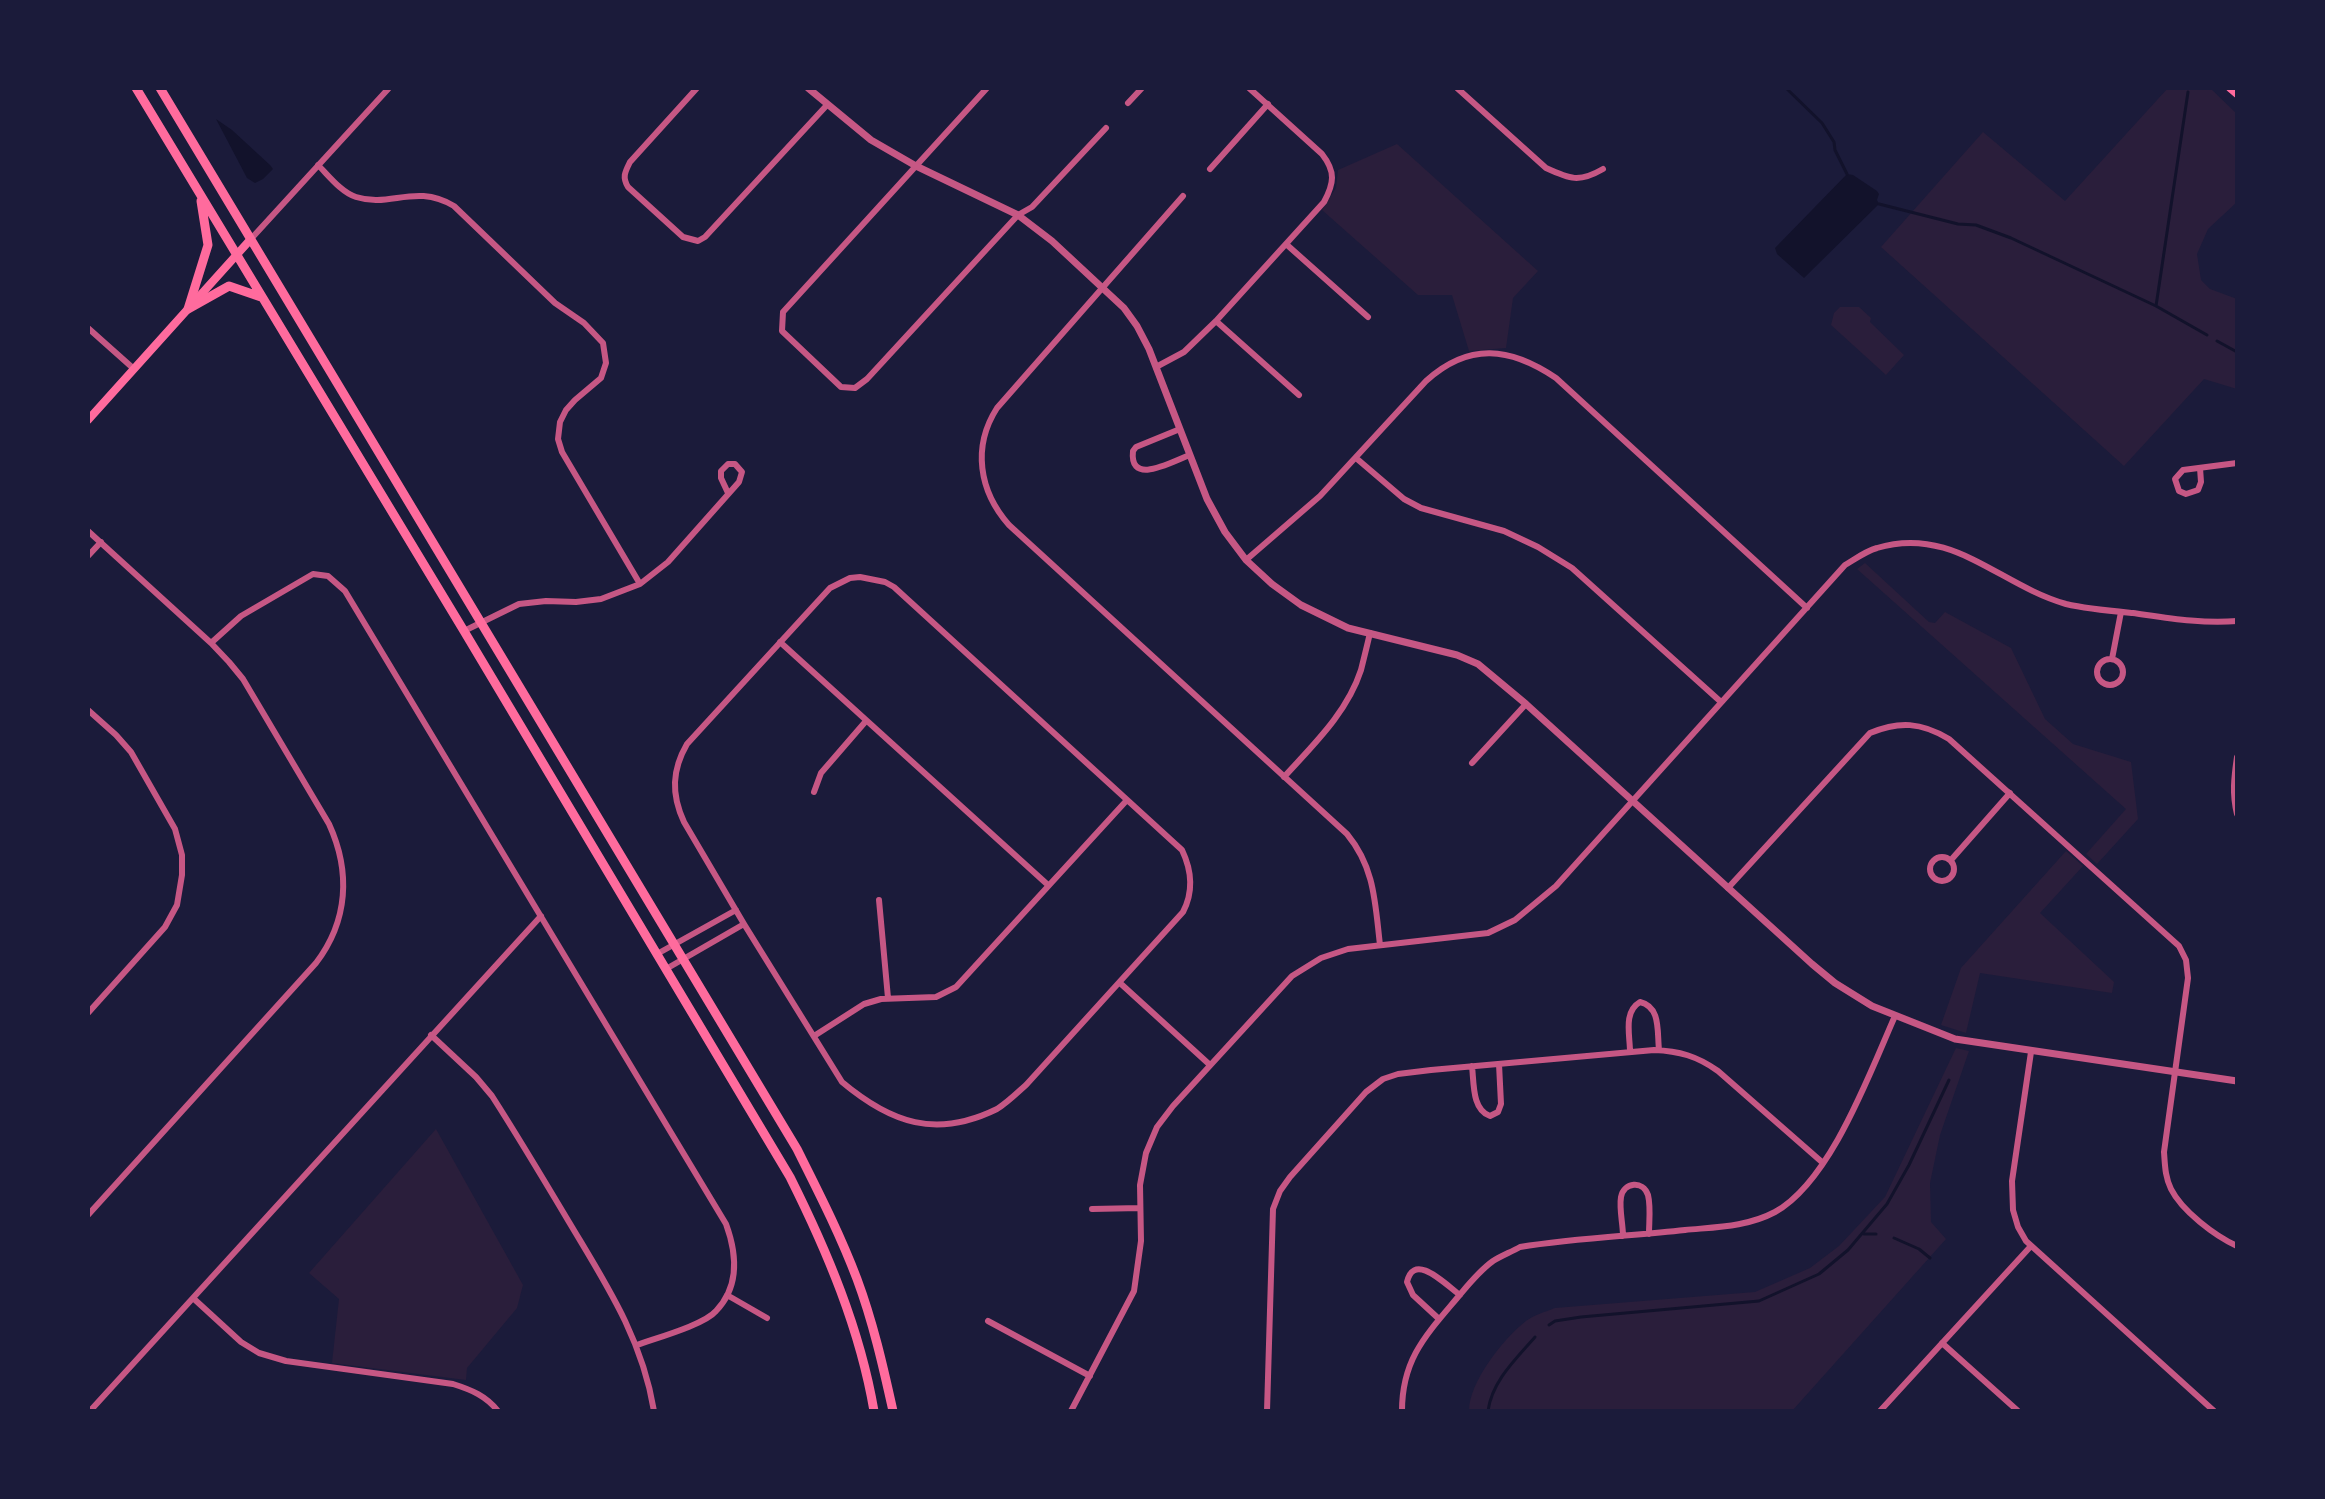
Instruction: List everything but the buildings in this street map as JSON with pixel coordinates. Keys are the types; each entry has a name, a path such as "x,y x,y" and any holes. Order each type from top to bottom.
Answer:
{"main road":[{"path":"136,88 756,1118 806,1209 828,1257 851,1323 874,1411"},
{"path":"160,88 797,1149 857,1280 893,1411"},
{"path":"2230,88 2237,94"},
{"path":"188,309 208,245 199,190"},
{"path":"88,420 250,240"},
{"path":"188,309 229,286 262,298"}],"street":[{"path":"250,240 389,88"},
{"path":"697,88 630,162 624,180 683,237 698,241 827,105"},
{"path":"808,88 871,140 916,166 1018,215 1052,241 1124,308 1137,326 1156,367 1207,499 1225,532 1246,560 1272,584 1301,605 1348,628 1457,655 1478,664 1835,983 1872,1006 1955,1039 2237,1081"},
{"path":"987,88 783,312 782,331 841,387 855,388 867,379 1018,215 1032,207 1106,128"},
{"path":"1128,103 1142,88"},
{"path":"1156,367 1184,352 1216,321 1324,202 1332,186 1330,163 1249,88"},
{"path":"1457,88 1546,168 1587,179 1603,169"},
{"path":"1210,169 1268,104"},
{"path":"318,165 346,192 357,197 371,199 423,195 441,198 454,206 555,303 597,335 605,352 604,370 601,378 566,410 560,422 558,439 562,452 640,584"},
{"path":"1183,196 997,408 982,443 981,464 986,488 998,514 1009,525 1347,834 1359,848 1372,879 1380,945"},
{"path":"1286,244 1368,317"},
{"path":"1216,321 1299,395"},
{"path":"88,328 134,369"},
{"path":"1246,560 1320,496 1440,368 1461,357 1482,353 1522,358 1556,378 1807,608"},
{"path":"1180,429 1136,447 1133,462 1143,471 1190,455"},
{"path":"1356,458 1389,488 1413,504 1504,531 1572,568 1721,702"},
{"path":"2200,468 2198,490 2186,494 2179,491 2175,483 2179,472 2200,468 2237,463"},
{"path":"464,631 519,604 601,599 640,584 668,562 742,477 741,468 735,464 725,465 721,471 728,493"},
{"path":"88,531 211,643 243,679 329,824 339,849 344,876 339,920 329,944 316,963 88,1215"},
{"path":"88,556 101,542"},
{"path":"1071,1411 1134,1291 1141,1241 1140,1185 1146,1153 1157,1127 1210,1065 1292,976 1321,958 1348,949 1488,933 1515,920 1556,886 1845,565 1875,548 1904,542 1931,543 1962,553 2021,586 2066,604 2211,623 2237,621"},
{"path":"211,643 241,616 313,574 325,575 338,583 353,604 726,1224 736,1262 734,1278 716,1313 637,1345"},
{"path":"860,577 885,582 905,597 1127,800 1182,850 1191,880 1190,895 1183,912 1026,1085 999,1108 974,1118 941,1125 912,1123 889,1115 842,1082 678,810 674,788 676,767 687,744 830,588 860,577"},
{"path":"2112,659 2121,612"},
{"path":"1284,777 1332,724 1346,703 1360,673 1370,633"},
{"path":"780,642 1048,885"},
{"path":"2112,659 2120,663 2123,675 2118,682 2110,685 2099,679 2097,670 2101,663 2112,659"},
{"path":"1472,763 1526,704"},
{"path":"88,710 131,752 175,829 182,855 182,875 177,905 165,927 88,1013"},
{"path":"814,792 821,773 866,721"},
{"path":"1728,888 1870,733 1887,726 1917,725 1949,739 2179,946 2186,960 2188,978 2164,1152 2165,1171 2170,1188 2180,1202 2215,1234 2237,1246"},
{"path":"2237,757 2233,782 2237,814"},
{"path":"1951,860 2010,793"},
{"path":"814,1036 864,1004 888,998 936,997 956,987 1127,800"},
{"path":"1940,857 1951,860 1955,868 1950,879 1942,882 1934,879 1930,868 1933,861 1940,857"},
{"path":"879,900 888,998"},
{"path":"657,954 736,910"},
{"path":"90,1411 541,916"},
{"path":"666,969 744,924"},
{"path":"1120,983 1210,1065"},
{"path":"1630,1052 1629,1015 1632,1007 1640,1002 1650,1005 1655,1011 1659,1050"},
{"path":"1402,1411 1405,1376 1412,1357 1474,1277 1492,1261 1520,1247 1738,1225 1775,1211 1800,1191 1823,1163 1849,1119 1895,1016"},
{"path":"431,1035 492,1096 618,1303 637,1345 651,1389 654,1411"},
{"path":"1267,1411 1273,1209 1290,1177 1366,1092 1383,1079 1398,1074 1472,1066 1630,1052 1679,1051 1699,1058 1718,1071 1823,1163"},
{"path":"2031,1052 2012,1181 2013,1210 2018,1227 2031,1246 2214,1411"},
{"path":"1472,1066 1477,1106 1483,1114 1490,1116 1498,1112 1501,1104 1499,1064"},
{"path":"1623,1236 1621,1198 1624,1189 1631,1184 1645,1188 1649,1198 1649,1234"},
{"path":"1092,1209 1140,1208"},
{"path":"1880,1411 2031,1246"},
{"path":"1439,1319 1410,1291 1407,1282 1413,1270 1426,1270 1460,1295"},
{"path":"727,1295 767,1318"},
{"path":"193,1298 241,1342 259,1353 286,1361 453,1384 475,1391 498,1411"},
{"path":"988,1321 1090,1376"},
{"path":"1942,1343 2018,1411"},
{"path":"88,1397 96,1404"}],"shaded area":[{"path":"2168,88 2210,88 2237,114 2237,202 2208,229 2197,254 2201,280 2210,289 2237,299 2237,389 2204,379 2124,466 1881,247 1983,132 2065,201"},
{"path":"216,119 270,165 273,169 263,179 255,183 247,178"},
{"path":"1397,144 1538,271 1513,298 1506,348 1469,351 1452,295 1418,295 1322,210 1336,188 1338,170"},
{"path":"1847,174 1877,191 1879,204 1804,278 1777,254 1775,248"},
{"path":"1840,307 1859,307 1904,355 1886,375 1831,325 1834,313"},
{"path":"1865,563 1929,622 1935,623 1945,612 2011,648 2045,719 2073,744 2131,762 2138,819 2097,864 2086,854 2126,809 1857,569"},
{"path":"2066,851 2083,866 2040,913 2114,982 2112,993 1980,973 1966,1033 1941,1025 1961,968"},
{"path":"1956,1048 1969,1051 1940,1135 1930,1183 1931,1222 1946,1239 1792,1411 1469,1411 1475,1387 1489,1362 1517,1329 1540,1314 1555,1308 1755,1292 1810,1268 1839,1246 1885,1197"},
{"path":"436,1129 523,1285 517,1308 467,1368 466,1380 332,1363 339,1299 309,1273"}],"waterway":[{"path":"1786,88 1822,123 1834,142 1847,174"},
{"path":"2156,306 2188,92"},
{"path":"1879,204 1958,224 1976,225 2011,238 2156,306 2207,335"},
{"path":"2217,341 2237,352"},
{"path":"1549,1325 1555,1321 1581,1317 1759,1301 1819,1274 1848,1250 1887,1204 1949,1080"},
{"path":"1864,1234 1876,1234"},
{"path":"1894,1238 1919,1249 1930,1258"},
{"path":"1488,1411 1500,1380 1535,1337"}]}
